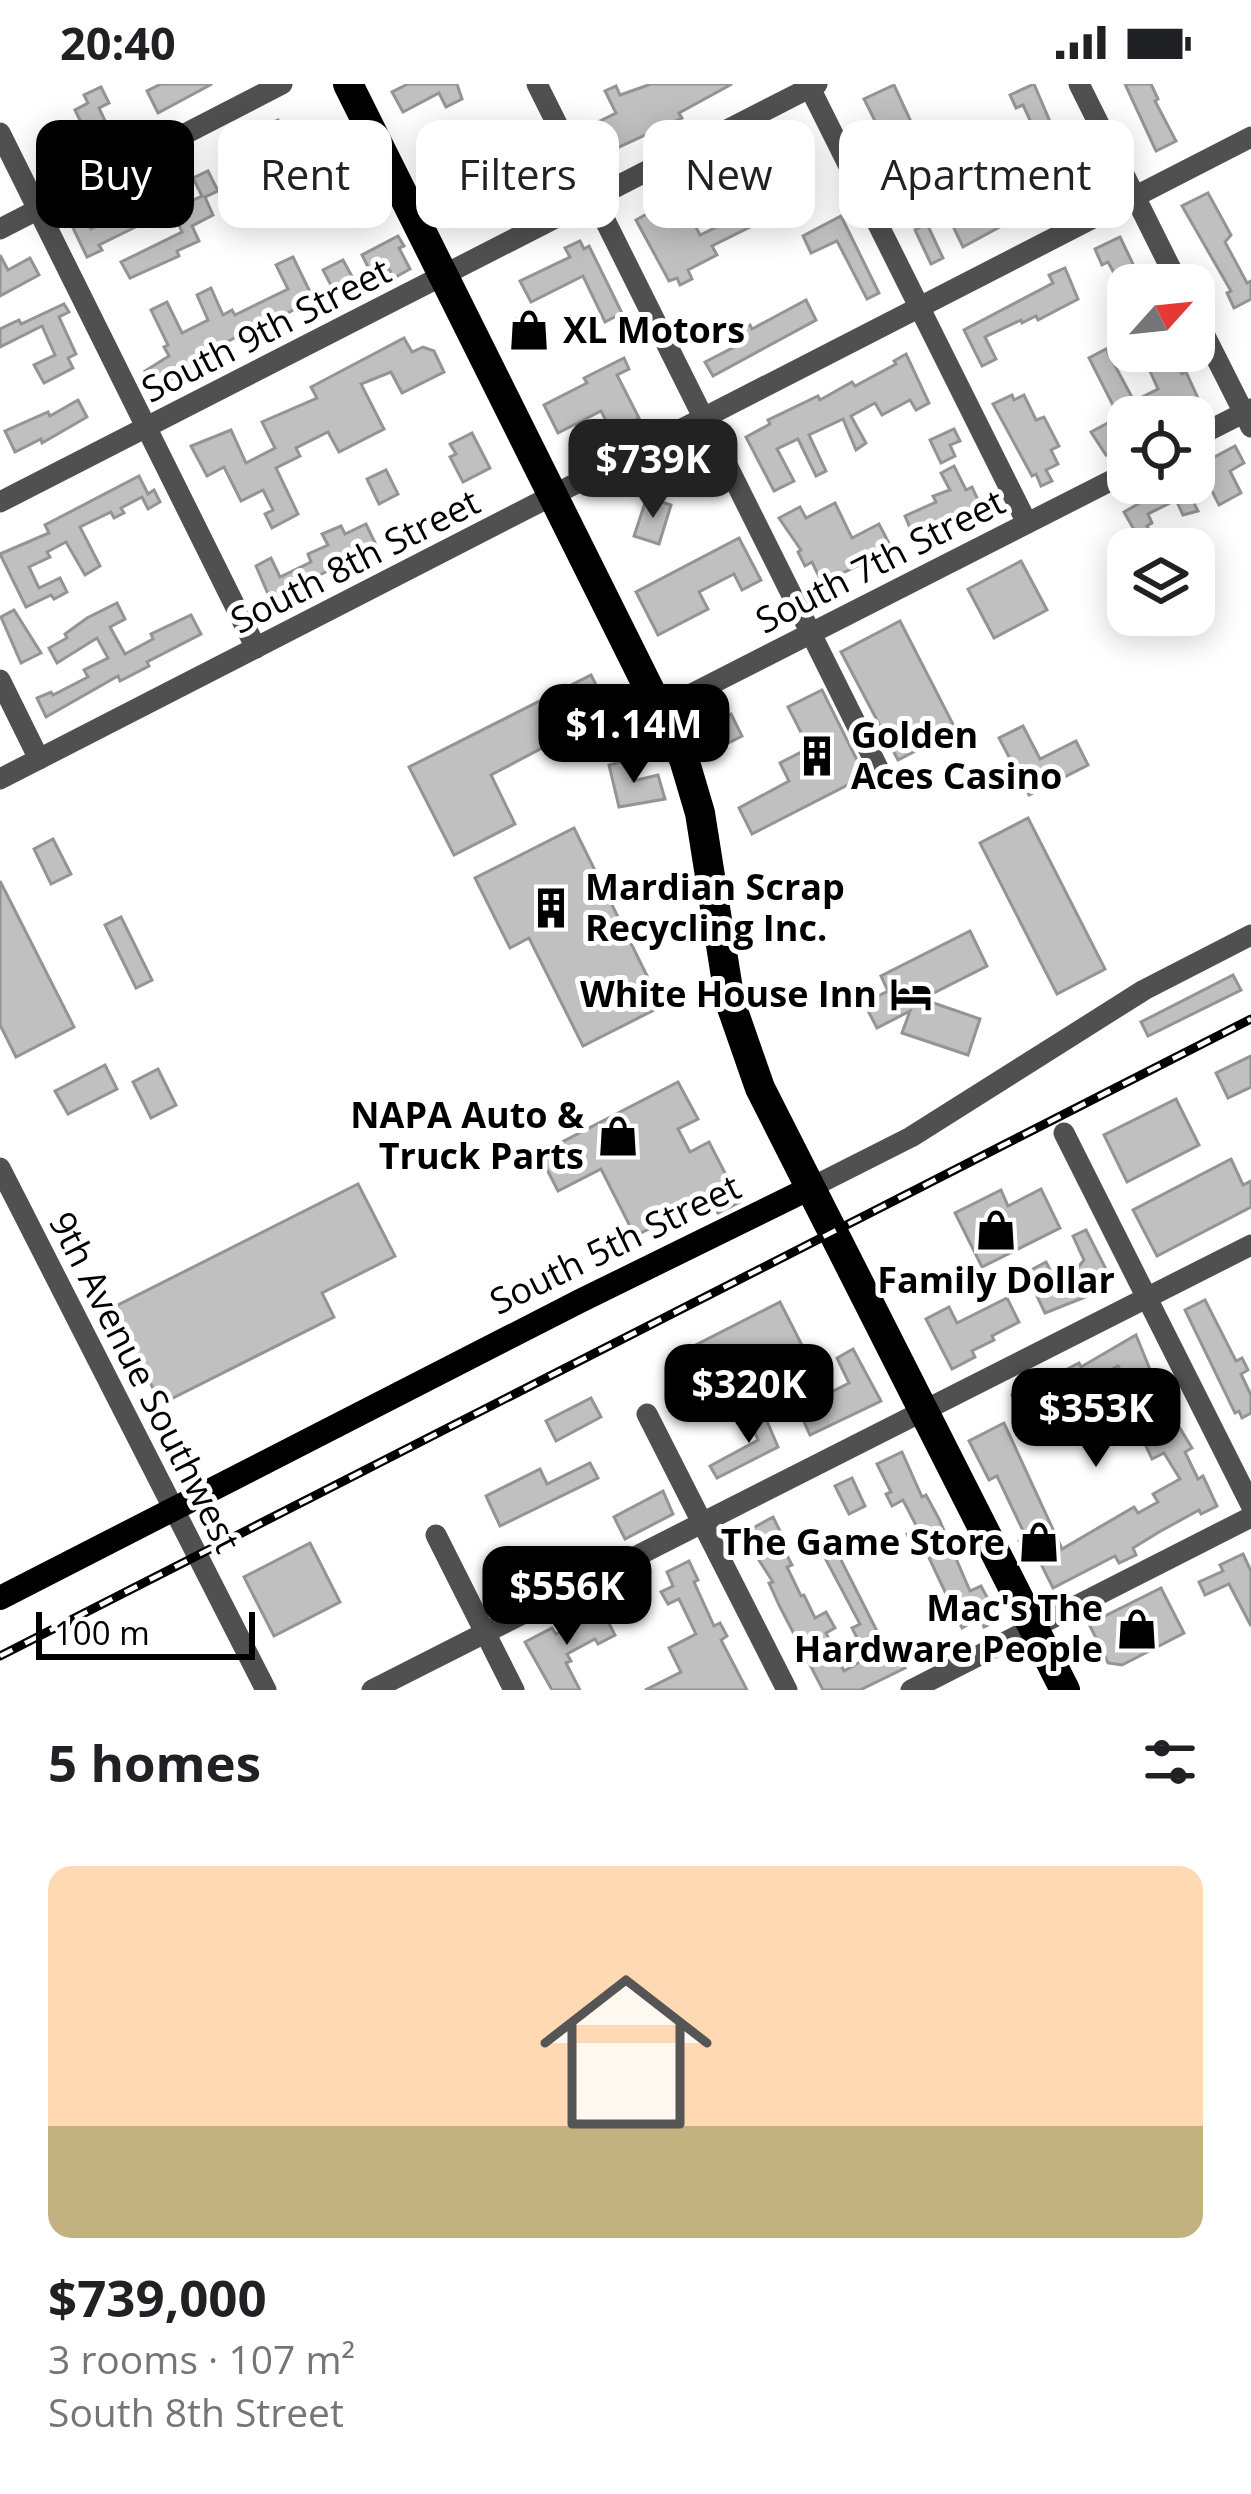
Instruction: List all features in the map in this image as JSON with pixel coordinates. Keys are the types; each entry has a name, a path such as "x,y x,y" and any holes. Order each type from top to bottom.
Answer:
{"highway":[{"path":"348,84 684,759 700,813 724,973 760,1088 1065,1690"}],"main road":[{"name":"South 5th Street","path":"0,1598 810,1188"}],"street":[{"path":"194,129 282,84"},
{"path":"537,84 555,120"},
{"path":"1079,84 1097,120"},
{"path":"812,85 1027,523"},
{"name":"South 9th Street","path":"619,186 812,85"},
{"path":"0,133 36,205"},
{"name":"South 8th Street","path":"1134,196 1251,136"},
{"path":"1134,196 1168,264"},
{"path":"0,229 36,210"},
{"path":"47,228 256,648"},
{"name":"South 9th Street","path":"0,502 537,228"},
{"path":"608,228 878,768"},
{"name":"South 8th Street","path":"0,779 1070,228"},
{"path":"1215,353 1249,416 1215,430"},
{"name":"South 7th Street","path":"662,710 1107,483"},
{"path":"0,680 39,759"},
{"name":"South 5th Street","path":"810,1188 973,1100 1144,990 1251,935"},
{"path":"1064,1133 1251,1505"},
{"name":"9th Avenue Southwest","path":"0,1168 266,1690"},
{"path":"373,1690 1251,1244"},
{"path":"647,1414 788,1690"},
{"path":"911,1690 1251,1517"},
{"path":"436,1535 514,1690"}],"building":[{"path":"161,84 212,84 158,113 147,91"},
{"path":"408,84 457,84 462,99 446,107 439,93 403,112 392,92"},
{"path":"651,84 732,84 679,113 682,118 678,120 643,120 643,136 619,147 619,120 602,120 616,113 605,91 616,86 620,95"},
{"path":"1034,84 1049,120 1030,120 1023,105 1016,108 1010,95"},
{"path":"1125,84 1151,84 1176,141 1156,151"},
{"path":"894,85 910,120 875,120 864,99"},
{"path":"101,87 109,103 99,108 105,120 80,120 75,110 88,103 84,95"},
{"path":"208,171 218,191 205,197 213,215 194,225 194,200 202,196 194,178"},
{"path":"1208,193 1231,235 1225,242 1247,283 1251,281 1251,299 1234,308 1227,293 1231,291 1182,206"},
{"path":"643,216 643,228 696,228 700,235 715,228 748,228 712,246 717,255 688,270 692,279 680,285 677,278 669,281 636,220"},
{"path":"839,217 839,228 847,228 879,293 867,299 837,241 811,253 803,236"},
{"path":"73,228 133,228 99,245 102,250 87,257"},
{"path":"180,228 193,228 199,241 177,251 179,256 130,278 121,262 182,232"},
{"path":"929,228 943,258 931,264 915,230"},
{"path":"954,228 998,228 963,247"},
{"path":"398,236 410,269 394,278 389,269 373,277 362,255"},
{"path":"1120,237 1133,264 1102,265 1095,249"},
{"path":"580,241 584,249 589,246 622,313 605,322 583,276 531,302 520,281 570,257 565,248"},
{"path":"0,255 8,270 30,258 39,275 0,296"},
{"path":"293,257 313,298 253,334 251,329 214,349 216,353 154,389 145,371 169,356 151,310 167,302 182,333 208,320 197,295 211,288 223,315 232,310 235,315 288,289 276,265"},
{"path":"343,260 355,282 332,287 323,270"},
{"path":"1065,268 1078,299 1038,320 1036,316 1021,320 985,337 996,359 982,366 964,330 1053,283 1049,275"},
{"path":"806,300 816,320 713,376 705,362 740,344 734,333 750,325 752,329"},
{"path":"64,304 69,312 59,317 76,354 68,358 73,368 44,383 34,365 55,355 42,326 0,347 0,329"},
{"name":"XL Motors","path":"530,312 544,340 527,348 513,321"},
{"path":"404,338 412,352 423,347 434,351 444,372 402,393 391,372 361,384 384,429 339,452 328,432 296,448 300,456 276,468 298,514 272,528 265,514 273,510 263,490 241,501 224,467 207,476 191,446 231,430 246,463 275,448 262,422 317,398 311,387"},
{"path":"1106,349 1107,372 1118,372 1131,396 1108,396 1089,358"},
{"path":"906,354 929,403 916,410 910,400 882,415 875,403 851,416 866,443 856,450 843,419 809,435 826,471 816,476 798,439 777,449 794,481 774,491 746,437 770,424 768,420 852,382 855,386"},
{"path":"624,358 629,369 617,375 639,418 612,432 601,411 558,433 544,405"},
{"path":"1150,372 1186,372 1197,396 1144,396 1158,389"},
{"path":"1012,395 1014,400 1024,395 1036,420 1044,417 1059,446 1051,450 1058,464 1046,470 1052,481 1041,486 993,404"},
{"path":"78,400 87,417 42,443 41,439 15,452 5,431 48,412 50,416"},
{"path":"1107,423 1107,454 1106,455 1091,432"},
{"path":"954,429 960,441 950,445 955,456 941,463 930,440"},
{"path":"472,433 490,468 463,482 450,457 456,454 450,444"},
{"path":"1235,446 1244,463 1230,471 1241,493 1219,505 1215,497 1215,457"},
{"path":"954,466 966,490 972,487 983,511 914,537 905,516 950,490 941,473"},
{"path":"386,470 398,494 379,504 367,479"},
{"path":"139,476 148,494 154,490 160,502 148,509 142,497 121,508 124,513 114,518 111,512 80,527 100,566 85,575 66,542 47,552 50,557 29,567 39,588 60,578 67,592 26,607 0,554 49,533 45,525"},
{"path":"647,497 671,505 659,544 634,536"},
{"path":"835,503 852,538 879,524 892,549 822,583 812,562 805,566 801,550 779,518 800,507 806,518"},
{"path":"1138,504 1168,504 1148,514 1152,523 1148,528 1133,528 1124,512"},
{"path":"1178,504 1194,504 1198,511 1183,515"},
{"path":"366,524 377,547 330,566 271,601 256,566 271,558 280,577 311,562 308,554 328,545 322,534 341,526 345,534"},
{"path":"739,538 761,580 742,590 734,574 699,592 708,609 658,635 636,592"},
{"path":"1021,561 1047,610 994,638 968,589"},
{"path":"117,603 125,619 110,627 125,654 153,639 151,634 191,615 201,634 147,662 149,666 120,681 118,676 46,717 37,698 88,677 84,670 108,658 97,638 57,663 49,648 87,618"},
{"path":"14,610 41,653 21,663 1,617"},
{"path":"900,621 956,730 898,760 841,652"},
{"path":"591,675 610,712 491,775 515,824 454,855 409,767"},
{"path":"822,690 865,776 752,834 739,808 789,781 780,763 809,748 788,707"},
{"path":"731,714 742,736 712,751 701,729"},
{"path":"1023,726 1040,759 1076,741 1088,765 1029,795 999,738"},
{"path":"627,760 633,781 658,775 665,799 619,807 609,765"},
{"path":"1028,818 1105,969 1057,994 980,843"},
{"name":"Mardian Scrap Recycling Inc.","path":"574,828 662,1006 583,1046 529,938 510,948 475,878"},
{"path":"53,839 71,874 51,884 34,849"},
{"path":"0,881 74,1027 16,1057 0,1025"},
{"path":"121,917 152,980 136,988 105,925"},
{"name":"White House Inn","path":"970,931 987,966 922,999 980,1019 968,1055 902,1033 910,1011 877,1028 864,1003 888,991 881,976"},
{"path":"1233,975 1241,990 1148,1036 1141,1022"},
{"path":"1251,1056 1251,1087 1228,1098 1216,1073"},
{"path":"105,1065 117,1089 68,1114 55,1091"},
{"path":"158,1069 176,1105 151,1118 133,1082"},
{"path":"678,1082 698,1119 678,1129 690,1152 709,1142 740,1202 718,1213 710,1198 635,1236 601,1169 558,1191 539,1154"},
{"path":"1176,1099 1199,1145 1127,1182 1104,1135"},
{"path":"1231,1159 1243,1185 1251,1181 1251,1207 1157,1256 1133,1210"},
{"path":"358,1184 395,1256 322,1293 334,1317 161,1404 112,1308"},
{"path":"1041,1189 1060,1228 982,1267 955,1213 1001,1190 1008,1206"},
{"path":"1086,1230 1111,1279 1093,1294 1045,1313 1036,1294 1041,1292 1029,1271 1046,1262 1055,1279 1079,1266 1084,1260 1073,1236"},
{"path":"1007,1298 1019,1322 992,1336 994,1340 972,1351 975,1357 952,1369 926,1319 949,1307 957,1323"},
{"path":"1205,1300 1236,1361 1242,1358 1248,1370 1241,1374 1251,1395 1251,1413 1242,1418 1239,1411 1235,1413 1185,1310"},
{"path":"780,1302 807,1355 717,1401 690,1348"},
{"path":"1136,1335 1162,1399 1192,1448 1185,1452 1217,1506 1201,1514 1199,1510 1159,1532 1133,1548 1136,1555 1119,1563 1115,1556 1053,1588 1036,1554 1028,1558 1019,1541 1026,1537 997,1476 989,1480 969,1441 1004,1423 1062,1549 1134,1507 1138,1513 1158,1502 1153,1494 1180,1479 1164,1453 1152,1459 1144,1442 1152,1438 1138,1412 1143,1409 1118,1366 1089,1381 1092,1387 1074,1397 1077,1404 1065,1410 1058,1396 1022,1414 1012,1395 1046,1375 1048,1379 1079,1363 1081,1367"},
{"path":"853,1349 881,1401 810,1435 798,1409 849,1383 837,1358"},
{"path":"591,1398 601,1417 556,1441 546,1421"},
{"path":"761,1407 778,1447 717,1478 710,1466 758,1440 747,1413"},
{"path":"902,1452 922,1497 926,1495 939,1519 970,1591 981,1586 999,1620 984,1627 980,1618 962,1628 924,1547 915,1552 907,1534 918,1529 903,1500 892,1506 886,1494 891,1492 877,1464"},
{"path":"590,1463 598,1478 500,1526 486,1496 540,1469 547,1484"},
{"path":"852,1478 865,1506 849,1514 835,1486"},
{"path":"663,1491 673,1514 625,1539 614,1517"},
{"path":"773,1517 801,1596 815,1618 826,1612 835,1628 826,1633 844,1671 867,1658 852,1628 860,1624 825,1558 837,1552 886,1649 894,1645 905,1668 860,1690 823,1690 780,1607 769,1583 773,1582 742,1534"},
{"path":"310,1543 340,1602 274,1636 244,1577"},
{"path":"1243,1554 1251,1571 1251,1626 1229,1584 1205,1595 1199,1582 1223,1571 1220,1565"},
{"path":"518,1558 527,1575 500,1589 491,1572"},
{"path":"689,1561 698,1580 694,1582 714,1626 720,1623 727,1636 721,1640 747,1690 645,1690 681,1672 669,1648 696,1634 679,1599 668,1604 661,1592 673,1586 667,1572"},
{"name":"Mac's The Hardware People","path":"1161,1588 1184,1633 1122,1665 1108,1663 1089,1624"},
{"path":"601,1608 615,1635 598,1644 595,1639 567,1654 571,1661 566,1663 580,1690 552,1690 525,1642 552,1628 556,1634"}],"railway":[{"path":"0,1656 1251,1019"}],"place":[{"name":"XL Motors","path":"529,330"},
{"name":"Golden Aces Casino","path":"817,756"},
{"name":"Mardian Scrap Recycling Inc.","path":"551,908"},
{"name":"White House Inn","path":"911,994"},
{"name":"NAPA Auto & Truck Parts","path":"618,1136"},
{"name":"Family Dollar","path":"996,1230"},
{"name":"The Game Store","path":"1039,1542"},
{"name":"Mac's The Hardware People","path":"1137,1629"}]}
